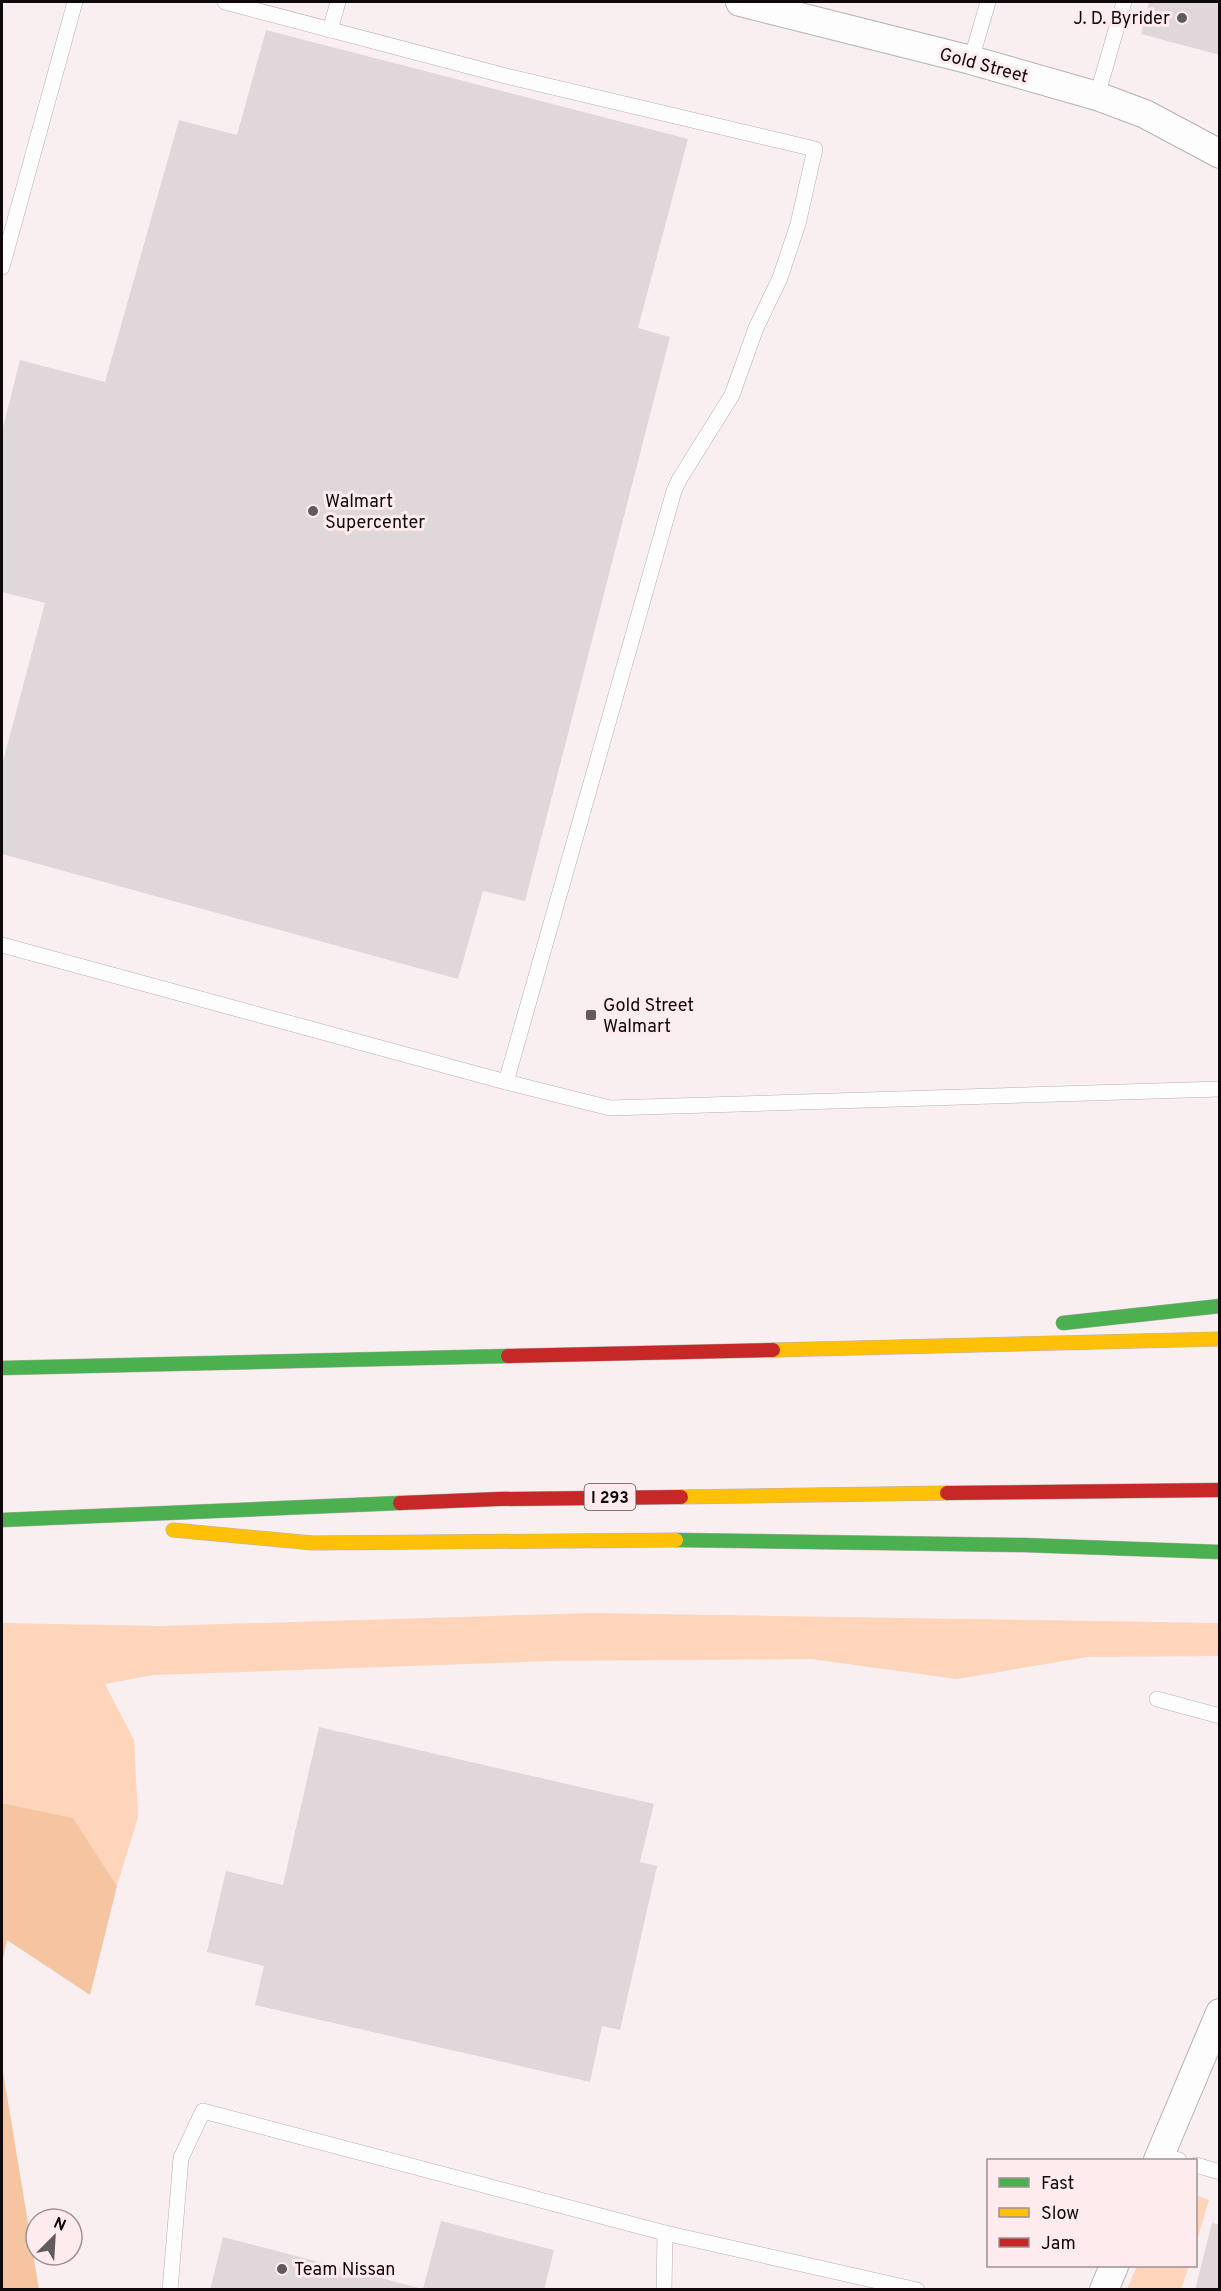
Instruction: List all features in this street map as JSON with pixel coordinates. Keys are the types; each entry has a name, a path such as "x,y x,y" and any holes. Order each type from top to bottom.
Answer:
{"highway":[{"path":"1053,1324 1220,1306"},
{"path":"850,1347 993,1331"},
{"path":"2,1368 1220,1339"},
{"name":"I 293","path":"2,1520 498,1499 1220,1490"},
{"path":"49,1518 313,1543 684,1540 1024,1545 1220,1552"}],"street":[{"name":"Gold Street","path":"740,2 971,60 1097,96 1145,114 1220,154"},
{"path":"1166,2159 1220,2013"},
{"path":"1104,2289 1113,2267"}],"lane":[{"path":"2,267 75,2"},
{"path":"225,2 506,76 815,149 798,224 780,278 756,328 732,395 674,491 506,1082"},
{"path":"330,30 338,2"},
{"path":"971,60 988,2"},
{"path":"1097,96 1124,2"},
{"path":"2,945 506,1082 610,1108 1220,1089"},
{"path":"1157,1699 1220,1716"},
{"path":"170,2289 181,2158 203,2111 665,2233 917,2289"},
{"path":"1197,2165 1220,2172"},
{"path":"664,2289 665,2233"}],"shaded area":[{"path":"593,1613 1219,1623 1219,1656 1087,1657 957,1679 811,1659 553,1661 153,1675 105,1684 134,1740 138,1817 117,1886 73,1818 2,1803 2,1623 160,1626"},
{"path":"2,1803 73,1818 117,1886 90,1995 7,1940 2,1964"},
{"path":"2,2066 25,2207 24,2267 35,2267 39,2289 2,2289"},
{"path":"1197,2195 1209,2200 1197,2240"},
{"path":"1137,2267 1189,2267 1181,2289 1127,2289"}],"building":[{"name":"J. D. Byrider","path":"1149,2 1220,2 1220,55 1141,34"},
{"name":"Walmart Supercenter","path":"266,30 688,139 638,328 670,337 525,901 483,891 458,979 2,854 2,765 45,603 2,592 2,431 20,360 105,382 179,120 237,135"},
{"path":"319,1727 654,1804 640,1862 657,1866 620,2030 602,2026 590,2082 255,2005 264,1966 207,1952 226,1871 283,1885"},
{"name":"Team Nissan","path":"441,2221 554,2250 544,2290 210,2290 223,2237 423,2289"},
{"path":"1212,2223 1220,2225 1220,2290 1195,2290"}],"traffic: fast":[{"path":"1063,1323 1220,1306"},
{"path":"2,1368 508,1356"},
{"path":"2,1520 400,1503"},
{"path":"676,1540 1024,1545 1220,1552"}],"traffic: slow":[{"path":"773,1350 1220,1339"},
{"path":"681,1497 947,1493"},
{"path":"173,1530 313,1543 676,1540"}],"traffic: jam":[{"path":"508,1356 773,1350"},
{"path":"947,1493 1220,1490"},
{"path":"400,1503 498,1499 681,1497"}],"place":[{"name":"J. D. Byrider","path":"1182,18"},
{"name":"Walmart Supercenter","path":"313,511"},
{"name":"Gold Street Walmart","path":"591,1015"},
{"name":"Team Nissan","path":"282,2269"}]}
